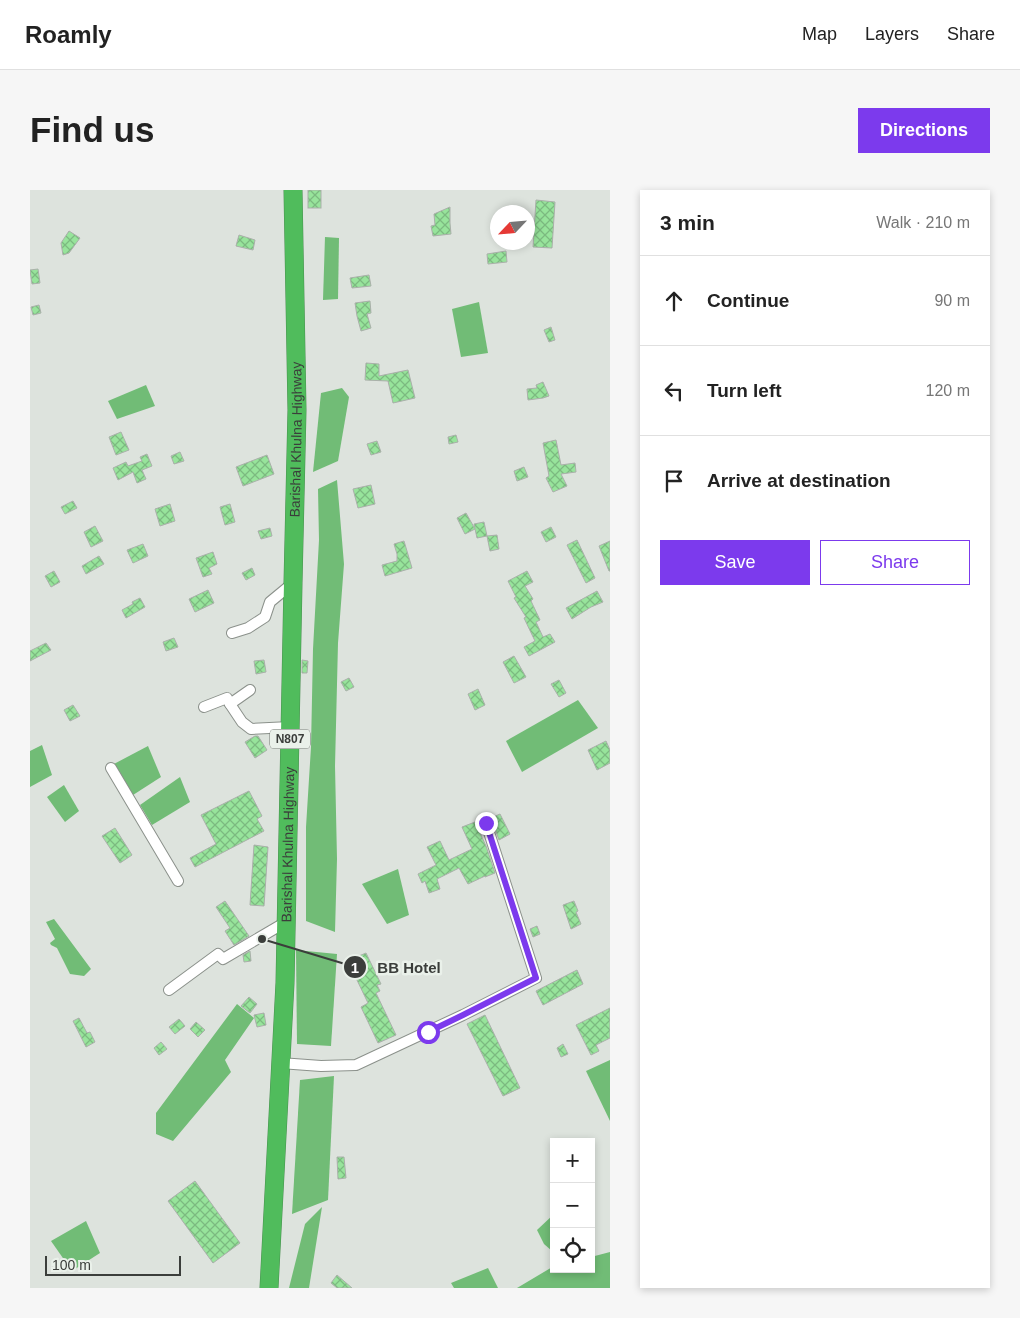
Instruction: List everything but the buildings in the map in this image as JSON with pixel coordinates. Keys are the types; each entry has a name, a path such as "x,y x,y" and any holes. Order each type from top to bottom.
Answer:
{"highway":[{"name":"Barishal Khulna Highway","path":"268,1288 286,922 297,410 293,190"}],"street":[{"path":"232,633 248,628 265,617 270,602 293,583"},
{"path":"230,704 250,690"},
{"path":"204,707 227,698 242,722 251,729 290,727"},
{"path":"111,768 178,881"},
{"path":"280,1063 356,1066 536,978 486,823"},
{"path":"169,990 218,954 223,959 286,922"}],"shaded area":[{"path":"325,237 339,238 338,299 323,300"},
{"path":"479,302 488,353 461,357 452,309"},
{"path":"146,385 155,406 117,419 108,401"},
{"path":"342,388 349,397 338,461 313,472 321,393"},
{"path":"337,480 344,564 338,643 335,766 337,859 335,932 306,921 306,827 319,540 318,489"},
{"path":"578,700 598,728 522,772 506,741"},
{"path":"42,745 52,775 30,787 30,751"},
{"path":"148,746 161,777 133,795 112,765"},
{"path":"180,777 190,802 152,825 140,805"},
{"path":"64,785 79,811 65,822 47,797"},
{"path":"398,869 409,915 387,924 362,884"},
{"path":"54,919 91,969 84,976 70,974 57,948 51,945 50,943 55,939 46,922"},
{"path":"296,950 337,954 331,1046 297,1044"},
{"path":"237,1004 254,1018 225,1060 231,1072 173,1141 156,1134 156,1113"},
{"path":"610,1060 610,1121 586,1071"},
{"path":"334,1076 328,1200 292,1214 300,1080"},
{"path":"322,1207 309,1288 289,1288 305,1224"},
{"path":"550,1218 550,1249 544,1244 537,1230"},
{"path":"86,1221 100,1253 72,1271 51,1241"},
{"path":"610,1252 610,1288 517,1288 550,1268 550,1273 595,1273 595,1256"},
{"path":"488,1268 498,1288 454,1288 451,1283"}],"place":[{"name":"BB Hotel","path":"262,939"}],"route":[{"path":"428,1032 536,978 486,823"}]}
